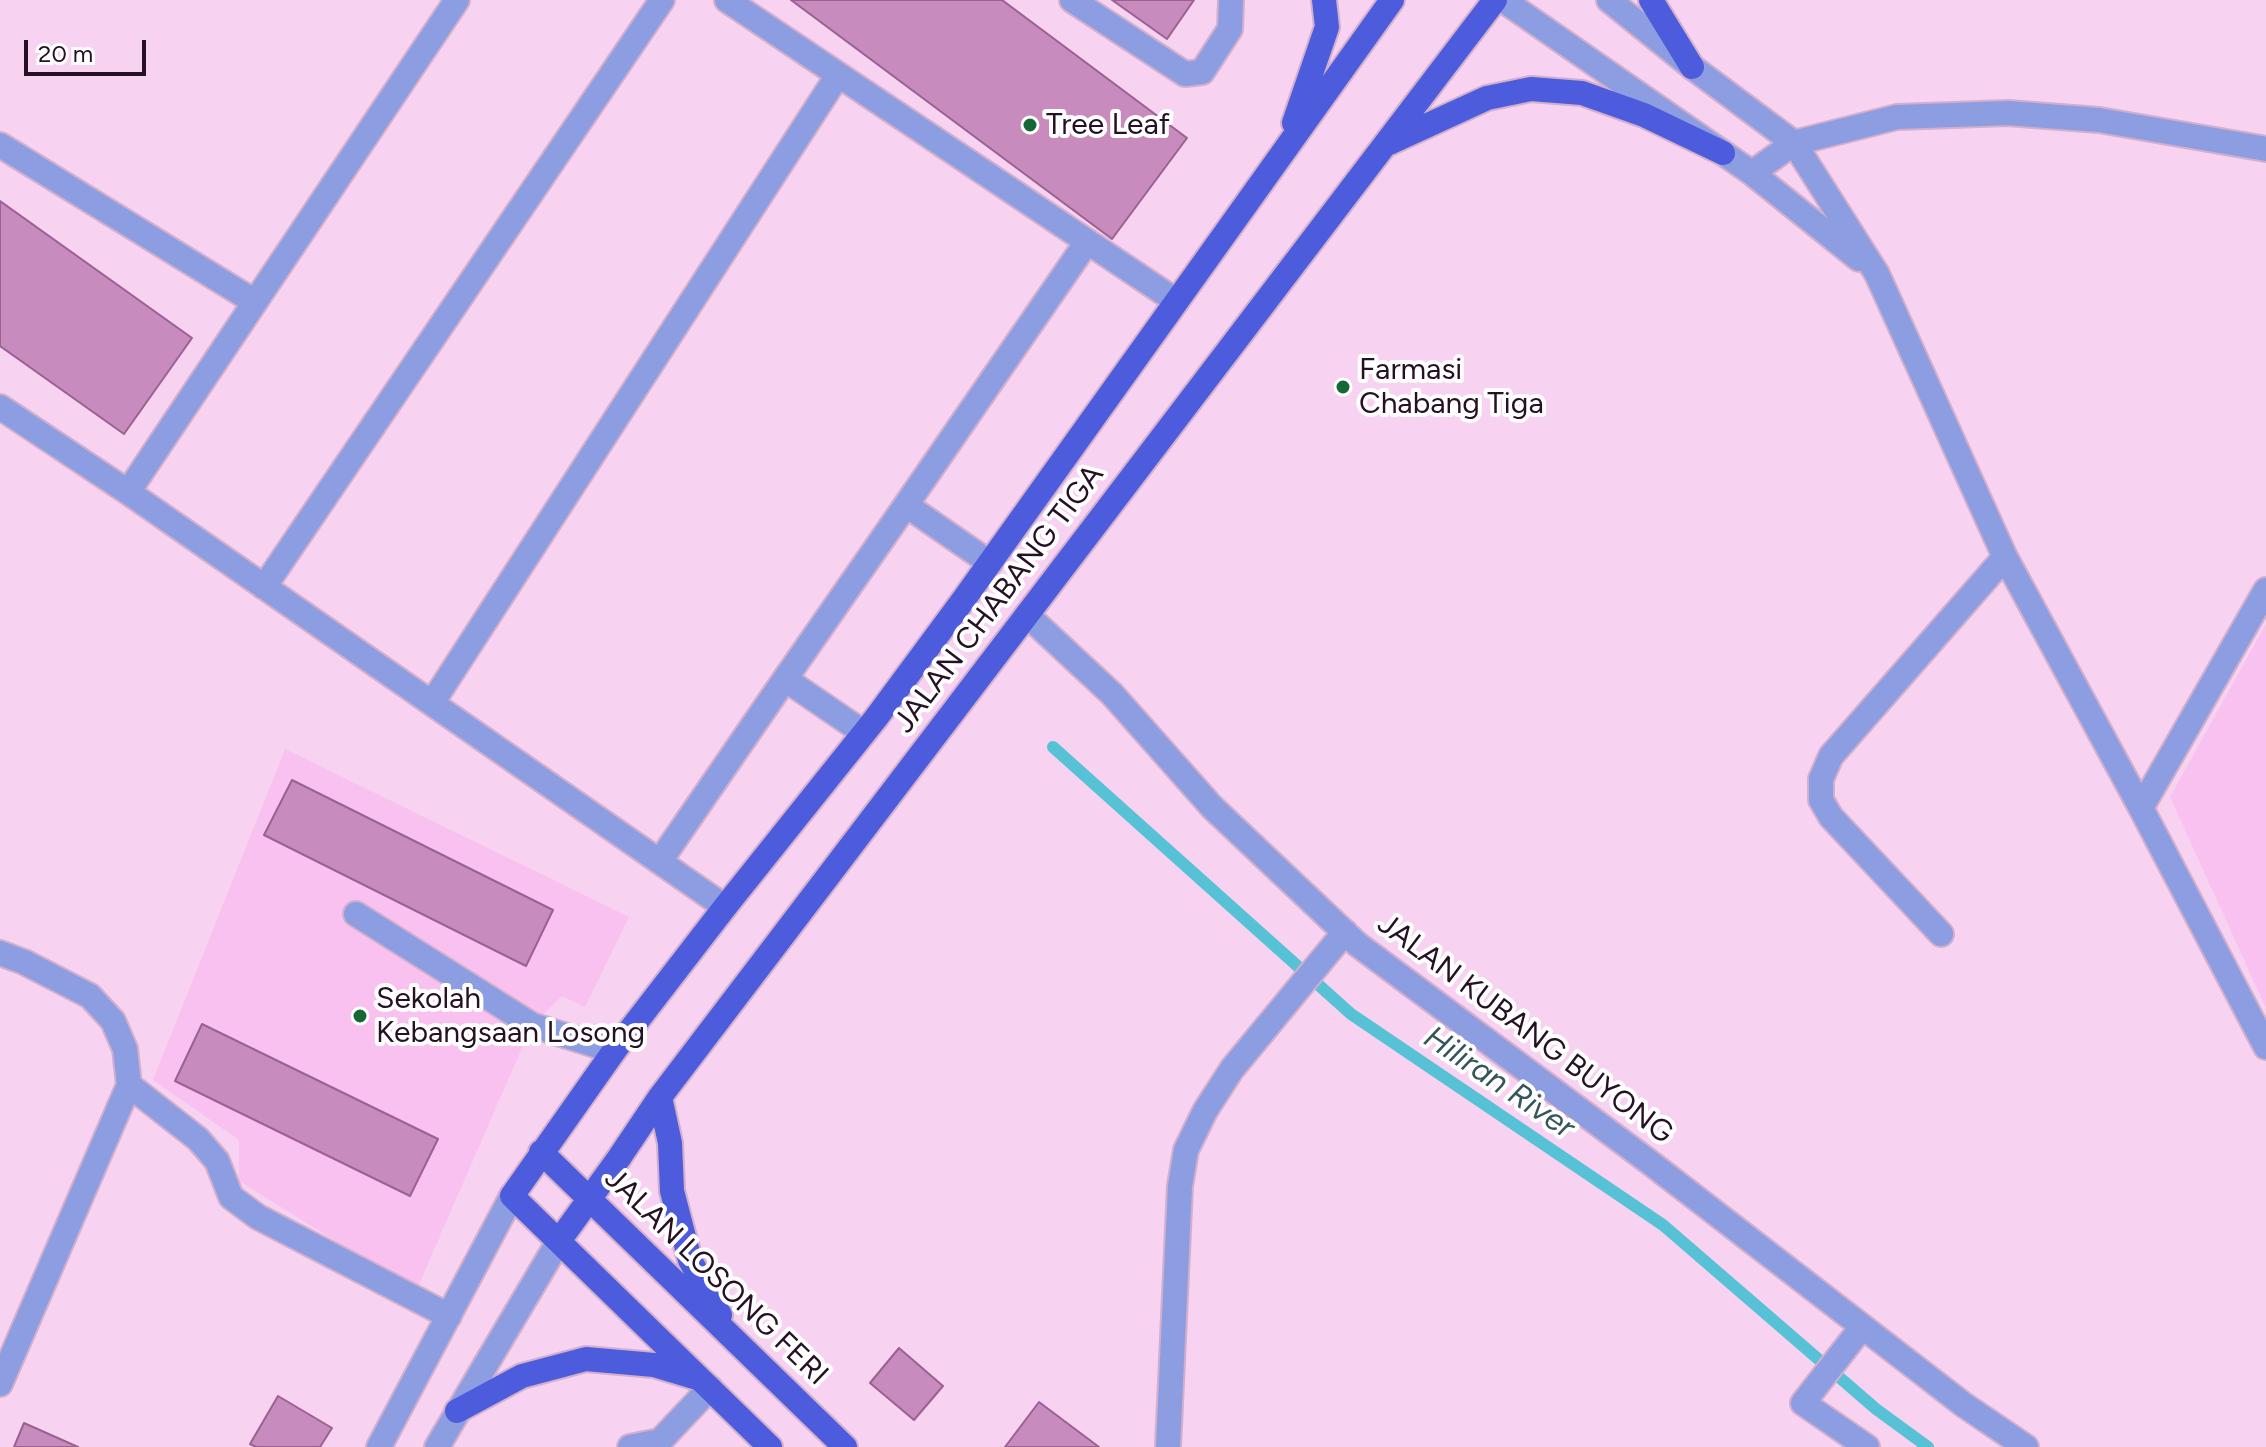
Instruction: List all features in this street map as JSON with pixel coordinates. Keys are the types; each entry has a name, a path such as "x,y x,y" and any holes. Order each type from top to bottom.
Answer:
{"main road":[{"path":"1286,148 1327,27 1324,0"},
{"name":"JALAN CHABANG TIGA","path":"512,1196 614,1051 870,726 964,599 1392,0"},
{"name":"JALAN CHABANG TIGA","path":"559,1241 660,1097 1495,0"},
{"path":"1651,0 1692,67"},
{"path":"1384,146 1487,98 1531,89 1582,93 1644,115 1723,153"},
{"path":"660,1097 670,1143 672,1191 690,1260 733,1338"},
{"name":"JALAN LOSONG FERI","path":"541,1152 845,1447"},
{"path":"512,1196 770,1447"},
{"path":"457,1411 522,1376 586,1359 654,1365 705,1384"}],"street":[{"path":"128,492 457,0"},
{"path":"264,587 662,0"},
{"path":"727,0 1176,301"},
{"path":"1072,0 1185,74 1202,72 1230,29 1231,0"},
{"path":"1503,0 1752,173 1877,274"},
{"path":"1609,0 1794,143 1877,274 2005,557 2266,1047"},
{"path":"432,703 838,75"},
{"path":"1752,173 1794,143 1897,117 2008,113 2099,120 2266,149"},
{"path":"0,145 255,302"},
{"path":"660,861 1087,242"},
{"path":"0,407 128,492 725,907"},
{"path":"906,505 990,563"},
{"path":"1941,934 1831,817 1821,800 1821,779 1831,756 2005,557"},
{"path":"2141,808 2266,590"},
{"name":"JALAN KUBANG BUYONG","path":"1027,615 1112,694 1212,807 1357,944 1652,1164 1964,1405 2026,1447"},
{"path":"785,679 870,726"},
{"path":"356,914 532,1025 614,1051"},
{"path":"1168,1447 1180,1186 1186,1150 1205,1111 1232,1069 1345,932"},
{"path":"0,953 90,996 113,1021 125,1049 129,1085 0,1384"},
{"path":"129,1085 198,1139 217,1161 231,1197 258,1217 449,1316"},
{"path":"379,1447 512,1196"},
{"path":"443,1445 457,1411 559,1241"},
{"path":"1862,1327 1803,1403 1867,1447"},
{"path":"630,1447 660,1441 705,1384"}],"shaded area":[{"path":"2266,624 2266,1008 2170,797"},
{"name":"Sekolah Kebangsaan Losong","path":"285,749 629,917 585,1007 562,996 532,1025 416,1291 239,1181 239,1140 153,1080"}],"building":[{"path":"791,0 1002,0 1187,138 1112,239"},
{"path":"1112,0 1194,0 1167,39"},
{"path":"0,201 192,338 124,434 0,346"},
{"path":"292,780 553,910 526,966 264,835"},
{"path":"202,1024 438,1139 410,1196 175,1081"},
{"path":"899,1348 943,1386 914,1420 870,1383"},
{"path":"278,1396 332,1428 320,1447 256,1447 250,1444"},
{"path":"1039,1402 1099,1447 1005,1447"},
{"path":"24,1423 78,1447 14,1447"}],"waterway":[{"name":"Hiliran River","path":"1053,747 1351,1014 1663,1225 1876,1409 1928,1447"}],"place":[{"name":"Tree Leaf","path":"1030,125"},
{"name":"Farmasi Chabang Tiga","path":"1343,387"},
{"name":"Sekolah Kebangsaan Losong","path":"360,1016"}]}
